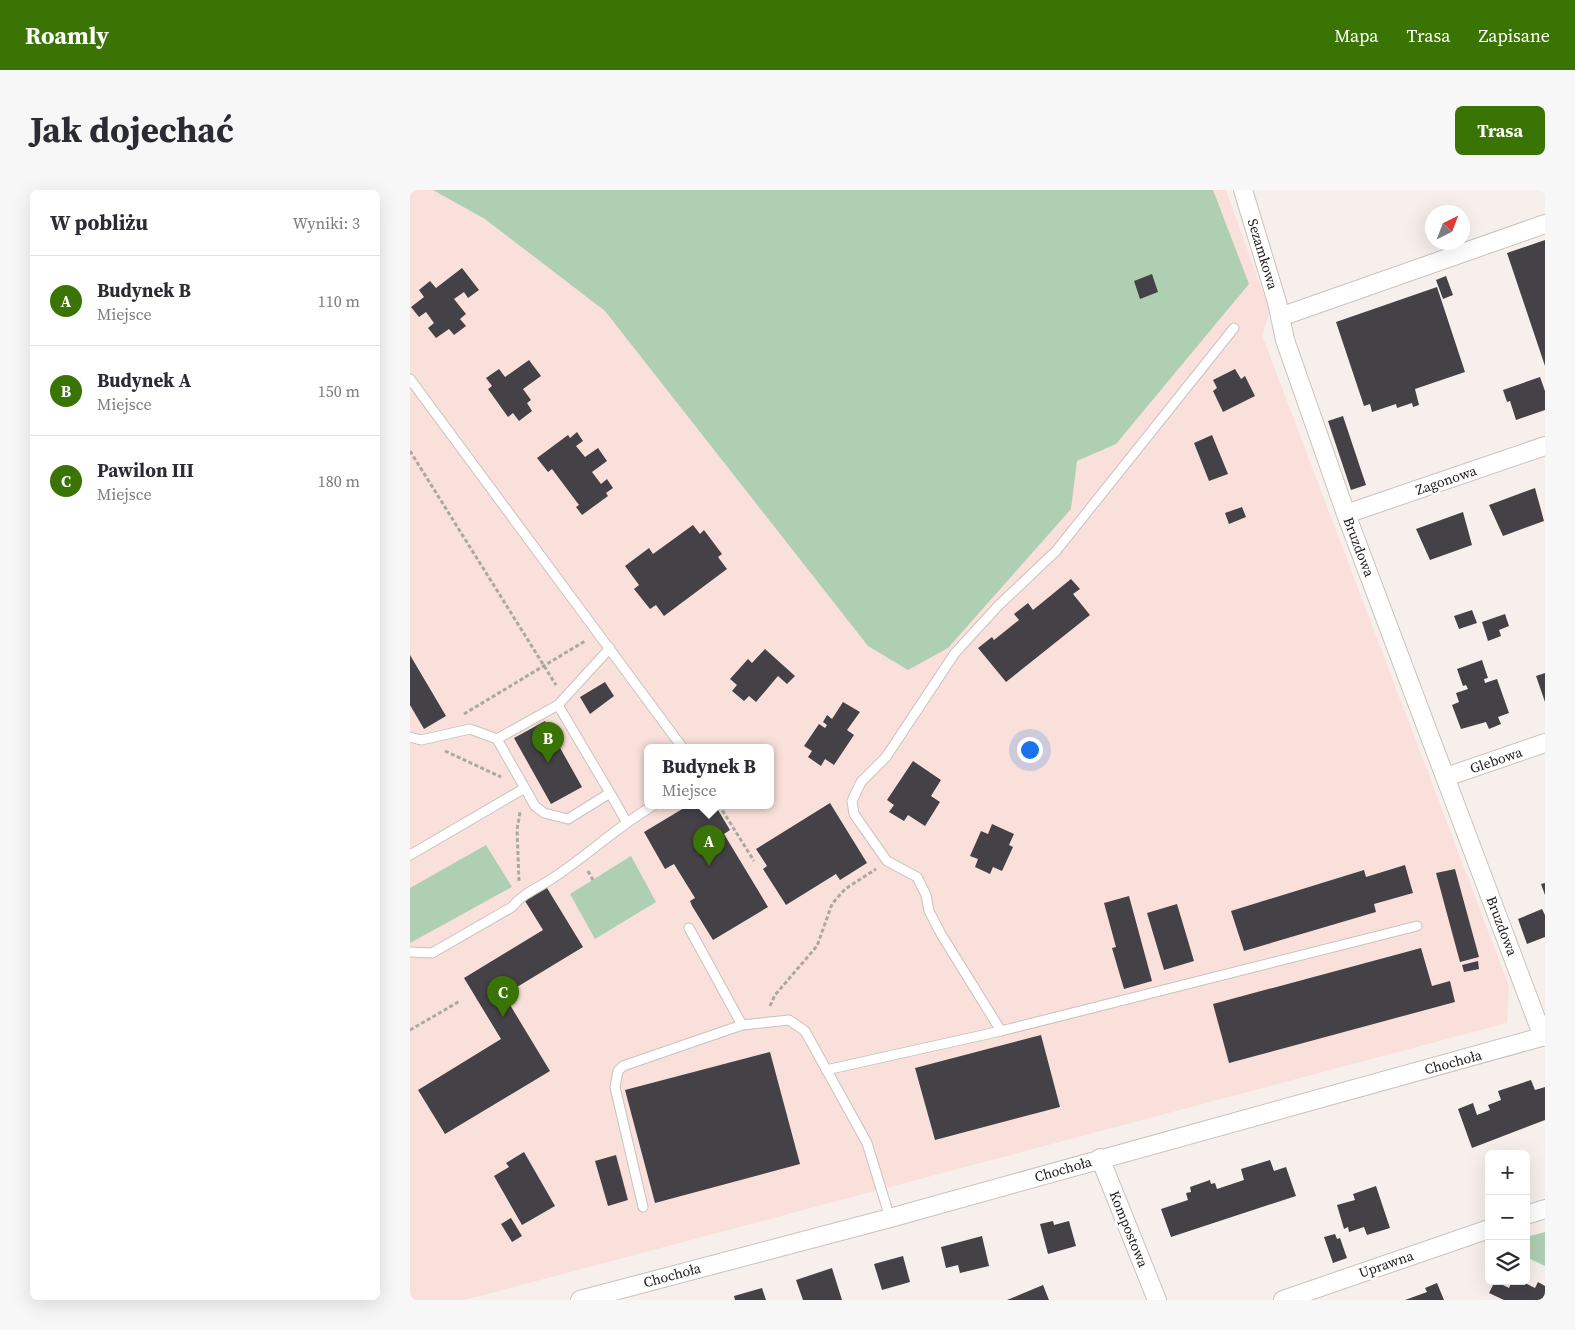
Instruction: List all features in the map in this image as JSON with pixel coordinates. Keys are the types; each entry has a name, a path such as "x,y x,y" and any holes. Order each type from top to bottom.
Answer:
{"street":[{"name":"Sezamkowa","path":"1243,190 1280,317"},
{"path":"1280,317 1545,224"},
{"name":"Bruzdowa","path":"1280,317 1285,340 1346,514 1544,1037"},
{"name":"Zagonowa","path":"1346,514 1545,446"},
{"name":"Glebowa","path":"1446,777 1545,743"},
{"name":"Chochoła","path":"580,1300 890,1218 1100,1158 1544,1037"},
{"name":"Kompostowa","path":"1100,1158 1157,1300"},
{"path":"1530,1214 1545,1209"},
{"name":"Uprawna","path":"1283,1300 1485,1230"}],"lane":[{"path":"1001,1031 941,934 929,911 926,895 916,878 887,861 854,814 852,801 861,782 886,757 955,653 998,606 1056,551 1234,328"},
{"path":"410,379 680,744"},
{"path":"497,739 561,702 610,648"},
{"path":"561,702 626,821"},
{"path":"410,737 421,740 470,729 497,739 535,806 544,813 568,819 610,793"},
{"path":"410,855 525,788"},
{"path":"410,952 432,953 512,907 520,897 553,878 626,821 647,809"},
{"path":"826,1070 1001,1031 1417,926"},
{"path":"689,928 742,1025"},
{"path":"643,1206 615,1087 618,1071 623,1066 742,1025 789,1020 806,1031 866,1143 890,1218"}],"path":[{"path":"410,450 543,665 561,702"},
{"path":"462,715 598,633"},
{"path":"421,740 525,788 517,830 520,897"},
{"path":"722,809 754,862"},
{"path":"764,1022 775,995 817,946 832,904 845,889 887,861"},
{"path":"410,1030 460,1001"}],"shaded area":[{"path":"410,190 1226,190 1270,312 1262,335 1509,986 1507,1023 465,1300 410,1300"}],"green space":[{"path":"433,190 1213,190 1249,284 1116,444 1077,461 1071,509 948,648 908,670 868,646 605,311 485,219"},
{"path":"486,845 512,887 410,943 410,888"},
{"path":"631,856 656,902 595,939 570,894"},
{"path":"1545,1232 1545,1266 1530,1259 1530,1236"}],"building":[{"path":"1545,240 1545,366 1507,253"},
{"path":"462,268 479,290 468,298 464,292 454,299 466,314 460,319 466,326 454,335 449,329 436,338 428,328 434,323 426,312 419,317 411,307 424,297 419,290 430,281 436,288"},
{"path":"1152,274 1158,292 1140,299 1134,281"},
{"path":"1446,276 1453,295 1443,299 1436,280"},
{"path":"1437,287 1465,372 1415,389 1419,405 1413,407 1412,403 1397,408 1396,404 1372,412 1370,404 1364,406 1336,322"},
{"path":"529,360 541,376 523,389 531,400 527,403 532,411 519,421 513,413 508,417 488,389 492,386 486,378 499,369 505,377"},
{"path":"1235,369 1241,379 1245,376 1255,396 1223,412 1213,391 1217,388 1213,380"},
{"path":"1540,377 1545,391 1545,410 1516,420 1510,401 1507,402 1503,390"},
{"path":"1343,416 1366,485 1351,490 1328,421"},
{"path":"577,432 583,441 576,446 585,457 598,448 607,461 592,472 601,484 607,479 613,488 606,493 608,496 582,515 576,507 579,505 552,469 548,472 537,458 568,435 570,438"},
{"path":"1212,435 1228,474 1209,481 1194,443"},
{"path":"1535,488 1544,521 1503,536 1489,505"},
{"path":"1242,507 1246,517 1229,524 1225,513"},
{"path":"1463,512 1472,545 1430,560 1416,529"},
{"path":"693,525 700,534 704,530 722,554 718,557 727,569 664,616 656,605 650,609 634,589 639,585 625,566 649,548 653,554"},
{"path":"1071,579 1080,589 1073,594 1090,615 1006,682 978,648 992,637 994,640 1019,620 1014,614 1028,603 1033,610"},
{"path":"1472,610 1477,623 1459,629 1454,616"},
{"path":"1505,614 1509,626 1499,630 1501,636 1488,641 1482,622"},
{"path":"765,649 795,676 787,684 778,676 756,702 749,696 744,701 732,691 737,685 730,679 748,659 752,663"},
{"path":"410,655 446,716 424,729 410,705"},
{"path":"1482,660 1488,678 1484,679 1485,683 1497,679 1509,713 1498,717 1501,724 1489,729 1486,722 1461,729 1452,705 1459,702 1456,693 1468,689 1466,685 1463,686 1457,669"},
{"path":"1545,673 1545,702 1536,676"},
{"path":"605,682 614,696 590,714 580,697"},
{"path":"843,702 860,712 847,730 854,735 834,765 825,759 821,766 808,757 812,751 804,746 819,724 825,728 827,725 823,722 827,715 832,719"},
{"path":"545,721 582,787 551,804 514,738"},
{"path":"913,761 941,780 931,796 940,802 925,826 908,815 904,821 889,812 894,805 887,800"},
{"path":"830,803 867,863 840,880 836,874 786,905 763,869 767,866 756,849"},
{"path":"682,809 717,809 730,830 724,834 768,907 713,940 692,906 690,901 695,898 674,864 665,869 644,832"},
{"path":"992,824 1014,834 1009,845 1013,847 1002,871 993,867 990,874 975,867 978,859 970,856 981,831 988,834"},
{"path":"1405,865 1413,893 1374,904 1376,912 1244,951 1231,911 1364,870 1366,877"},
{"path":"1455,869 1479,957 1460,962 1436,873"},
{"path":"1545,883 1545,895 1541,884"},
{"path":"547,888 583,947 504,995 550,1071 445,1134 418,1090 501,1039 464,978 543,930 525,901"},
{"path":"1129,896 1152,981 1124,989 1112,948 1116,947 1104,903"},
{"path":"1177,904 1194,961 1164,970 1147,913"},
{"path":"1542,909 1545,915 1545,937 1527,944 1518,919"},
{"path":"1421,948 1432,986 1450,981 1455,1002 1229,1063 1213,1004"},
{"path":"1478,961 1479,969 1464,972 1462,965"},
{"path":"1041,1035 1060,1107 935,1140 915,1068"},
{"path":"770,1052 800,1164 655,1203 625,1090"},
{"path":"1531,1080 1535,1090 1545,1087 1545,1120 1472,1148 1458,1109 1473,1103 1477,1115 1490,1110 1488,1105 1501,1100 1498,1091"},
{"path":"524,1152 555,1206 522,1225 494,1176 509,1167 506,1163"},
{"path":"616,1155 628,1200 608,1206 595,1161"},
{"path":"1270,1160 1274,1171 1286,1167 1296,1196 1171,1237 1161,1209 1188,1200 1186,1193 1191,1192 1190,1187 1210,1180 1211,1184 1215,1183 1217,1189 1244,1180 1241,1169"},
{"path":"1376,1186 1390,1228 1367,1235 1364,1227 1349,1232 1348,1227 1344,1229 1337,1205 1355,1200 1353,1194"},
{"path":"511,1218 522,1236 512,1242 501,1224"},
{"path":"1053,1221 1054,1225 1069,1221 1076,1246 1048,1254 1040,1224"},
{"path":"1335,1234 1337,1239 1340,1238 1347,1258 1333,1263 1324,1237"},
{"path":"982,1236 989,1266 960,1273 958,1265 946,1268 941,1247"},
{"path":"903,1256 910,1282 882,1290 874,1264"},
{"path":"832,1268 842,1300 803,1300 796,1280"},
{"path":"1538,1282 1545,1286 1545,1300 1504,1300 1489,1293 1493,1285 1503,1285 1509,1288 1510,1285 1529,1285 1535,1288"},
{"path":"1437,1283 1444,1300 1405,1300 1427,1292 1425,1288"},
{"path":"1043,1285 1049,1300 1007,1300"},
{"path":"762,1288 766,1300 735,1300 734,1296"}],"place":[{"name":"Budynek A","path":"548,763"},
{"name":"Budynek B","path":"709,866"},
{"name":"Pawilon III","path":"503,1017"}]}
